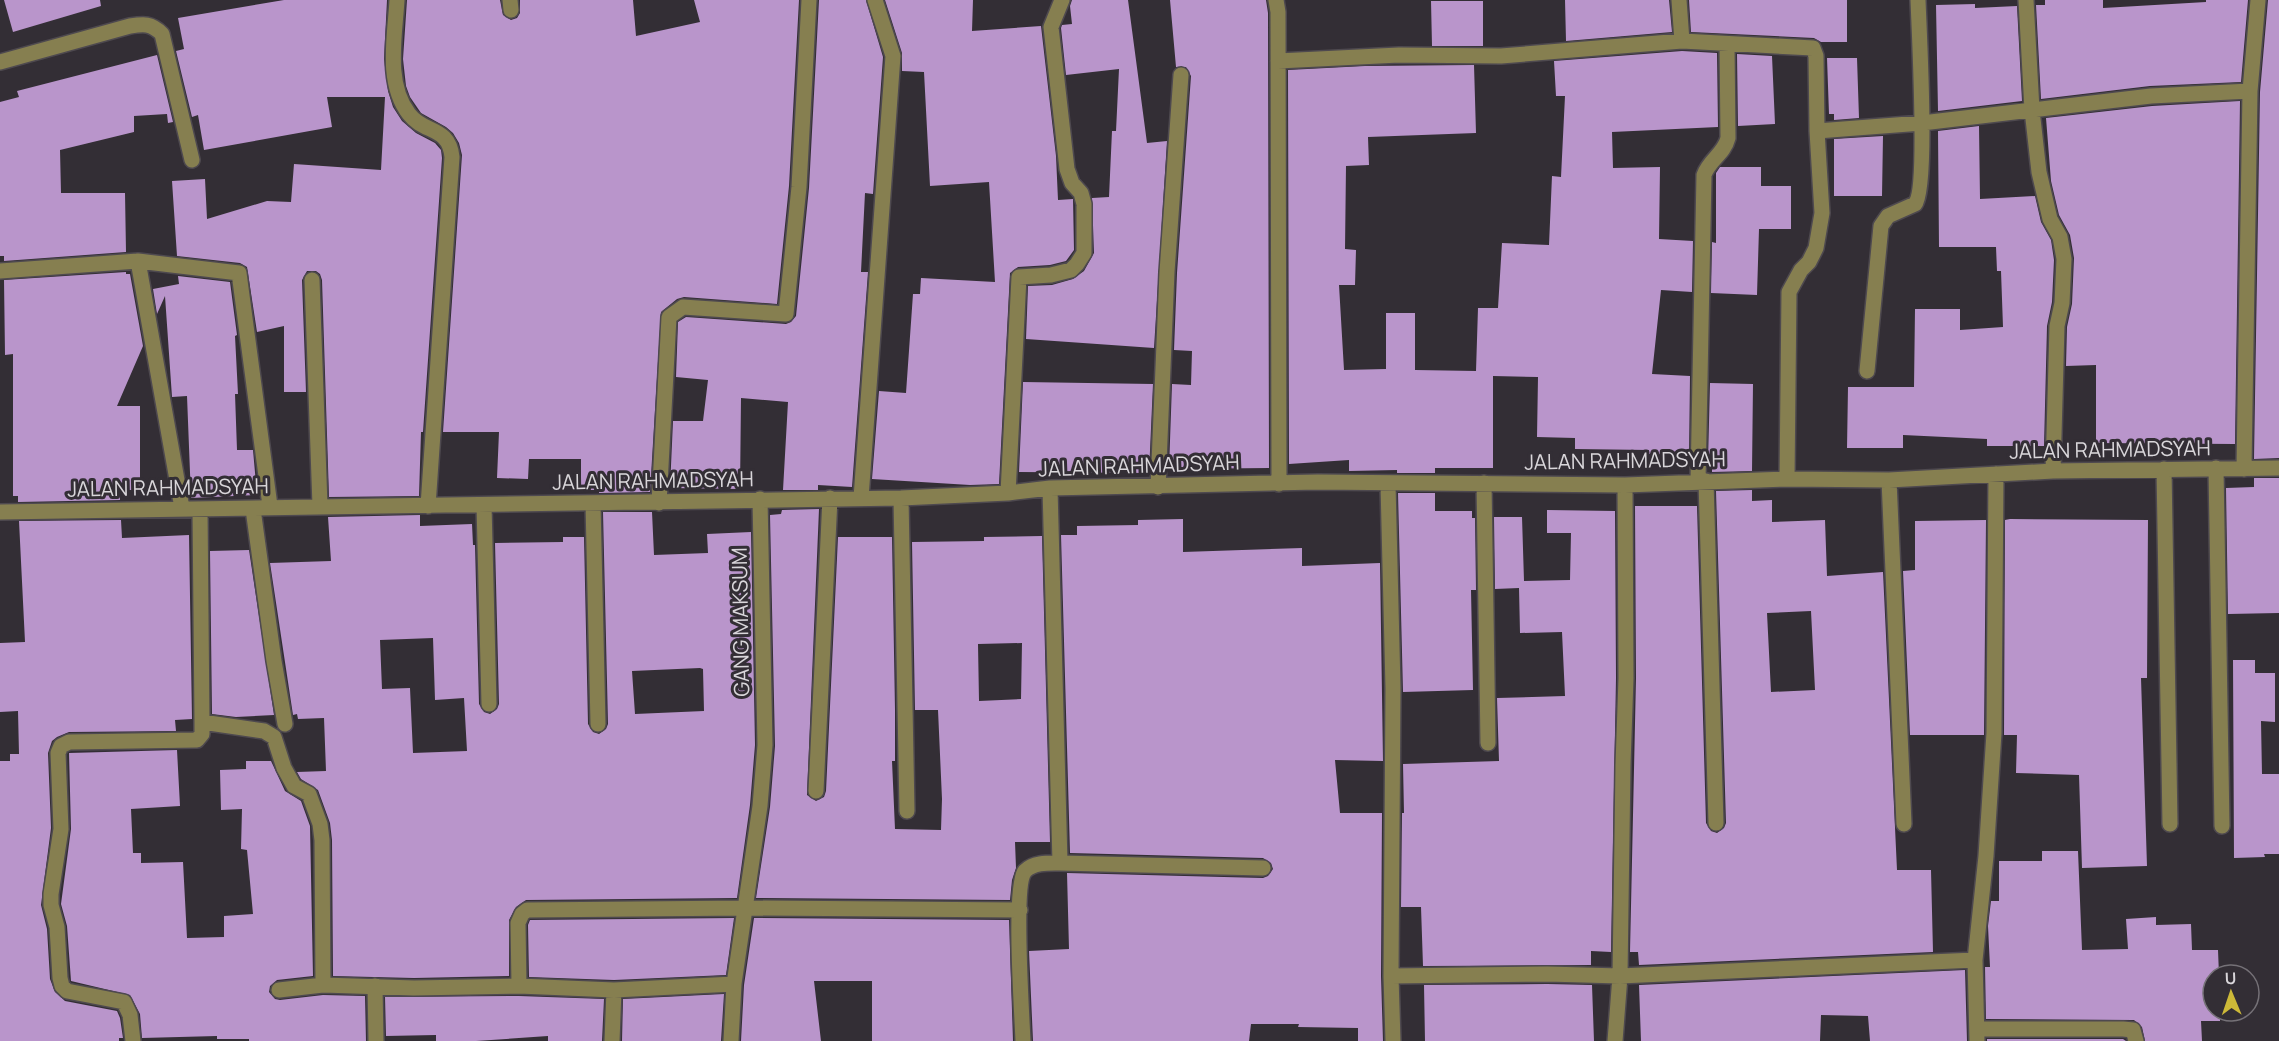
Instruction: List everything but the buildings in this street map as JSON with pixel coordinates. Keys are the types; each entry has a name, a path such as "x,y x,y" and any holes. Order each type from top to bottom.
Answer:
{"street":[{"path":"397,0 393,58 398,94 417,124 441,134 451,146 452,157 428,506"},
{"path":"659,503 669,316 683,307 786,314 799,187 809,0"},
{"path":"861,498 893,56 875,0"},
{"path":"1008,493 1019,277 1051,275 1071,270 1084,253 1084,204 1082,193 1072,183 1067,169 1052,27 1062,0"},
{"path":"1276,0 1278,12 1279,484"},
{"path":"1679,0 1682,41"},
{"path":"1867,372 1881,226 1888,216 1919,200 1922,123 1918,0"},
{"path":"2026,0 2032,110 2039,171 2050,219 2060,237 2064,259 2062,303 2057,326 2053,471"},
{"path":"2244,469 2250,91 2258,0"},
{"path":"1,56 146,23 156,28 162,34 192,160"},
{"path":"1278,61 1399,55 1501,56 1682,41 1813,48 1816,56 1817,131 1822,213 1816,248 1789,292 1787,479"},
{"path":"1716,824 1702,481 1704,175 1706,167 1726,146 1728,138 1727,44"},
{"path":"1158,486 1167,272 1181,75"},
{"path":"1817,131 1922,123 2151,96 2250,91"},
{"path":"0,271 138,261 239,273 270,506"},
{"path":"138,261 182,508"},
{"path":"312,280 320,506"},
{"path":"2216,468 2222,826"},
{"name":"JALAN RAHMADSYAH","path":"0,512 182,508 253,509 270,506 428,506 901,498 1008,493 1050,488 1318,482 1625,485 1787,479 1889,480 2053,471 2279,468"},
{"path":"2164,469 2170,824"},
{"path":"1996,474 1994,733 1986,856 1975,960 1977,1035 2123,1029 2133,1030 2136,1041"},
{"path":"1889,480 1904,824"},
{"path":"1484,483 1488,743"},
{"path":"1388,484 1393,688 1391,976 1394,1041"},
{"path":"1615,1041 1620,976 1626,678 1625,485"},
{"path":"1050,488 1060,862"},
{"path":"816,791 830,498"},
{"path":"901,498 907,811"},
{"name":"GANG MAKSUM","path":"731,1041 734,984 760,806 765,745 760,499"},
{"path":"593,503 598,724"},
{"path":"484,505 489,704"},
{"path":"133,1041 130,1015 124,1002 68,991 62,986 57,927 51,905 61,829 58,753 61,746 69,742 197,740 202,734 200,509"},
{"path":"253,509 285,724"},
{"path":"202,722 264,731 274,737 284,768 294,786 309,794 320,824 322,840 323,985"},
{"path":"1023,1041 1020,885 1025,872 1036,864 1060,862 1263,868"},
{"path":"519,986 518,923 522,914 527,910 745,908 1020,910"},
{"path":"1391,976 1547,974 1620,976 1975,960"},
{"path":"279,990 323,985 519,986 614,990 734,984"},
{"path":"375,986 376,1041"},
{"path":"612,1041 614,990"}]}
